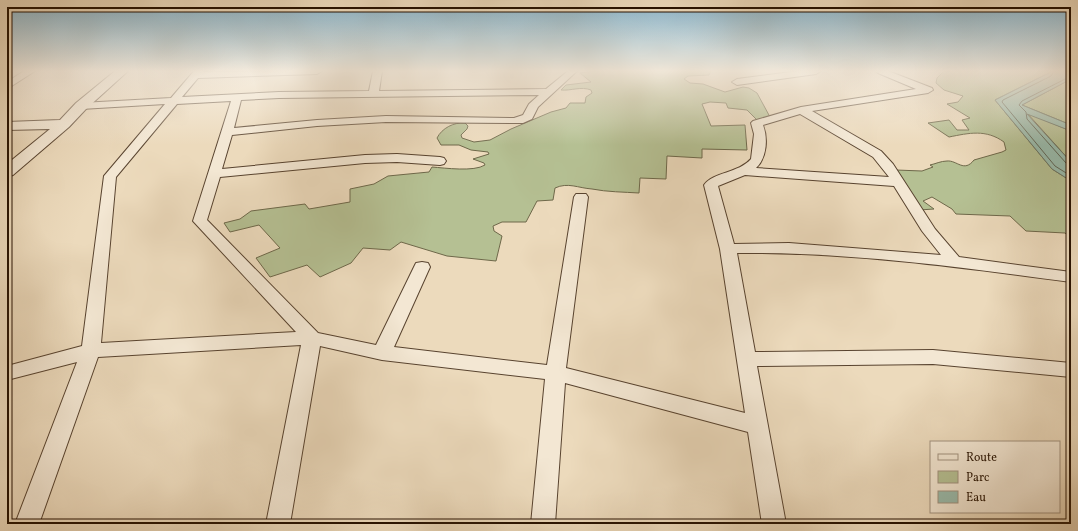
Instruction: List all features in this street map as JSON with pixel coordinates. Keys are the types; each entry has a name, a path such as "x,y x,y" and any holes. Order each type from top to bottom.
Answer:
{"street":[{"path":"8,170 64,124 93,96"},
{"path":"27,524 91,351 110,176 178,96"},
{"path":"81,106 312,96"},
{"path":"227,132 317,123 386,119 514,121 522,120 528,117 533,106 545,96"},
{"path":"774,524 756,425 748,359 728,249 711,184 720,179 743,171 752,166 758,159 761,131 757,124 801,110 891,96"},
{"path":"237,98 200,221 312,338"},
{"path":"801,110 877,154 889,167 929,231 954,261"},
{"path":"7,126 64,124"},
{"path":"214,174 365,159 397,158 440,161"},
{"path":"743,171 898,182"},
{"path":"543,524 556,373 582,197"},
{"path":"728,249 781,247 954,261 1071,277"},
{"path":"382,353 422,267"},
{"path":"278,524 312,338"},
{"path":"7,373 91,351 312,338 382,353 556,373 756,425"},
{"path":"748,359 933,357 1071,370"}],"green space":[{"path":"588,96 759,96 770,117 757,120 747,110 728,108 726,103 710,102 702,104 711,126 745,125 747,150 702,149 702,158 667,156 666,179 640,178 639,193 604,191 569,185 555,188 553,200 537,201 526,222 502,222 493,226 494,231 502,236 496,261 447,256 401,242 390,250 363,248 351,263 320,277 307,265 270,277 256,258 280,248 259,225 230,232 224,223 240,219 251,211 305,204 309,209 350,202 350,189 374,184 388,176 429,172 432,167 459,169 480,167 485,165 484,163 473,159 489,154 488,152 471,150 459,145 441,145 437,138 439,134 449,126 465,123 468,126 461,135 462,138 474,142 490,140 511,129 551,112 566,108 570,103 585,103 586,97"},
{"path":"963,96 1003,96 995,100 1052,169 1071,181 1071,238 1065,233 1026,231 1010,216 956,214 952,209 932,197 923,201 934,209 919,210 896,170 922,171 933,167 930,165 945,161 951,161 967,166 974,160 1006,150 1004,142 991,135 970,133 949,137 928,123 949,120 957,130 969,130 962,120 970,118 947,104 958,102"},
{"path":"1039,96 1071,96 1071,125 1022,105"},
{"path":"1027,113 1071,131 1071,162"}],"water":[{"path":"1003,96 1039,96 1022,105 1071,125 1071,131 1027,114 1071,162 1071,181 1052,169 995,100"}]}
